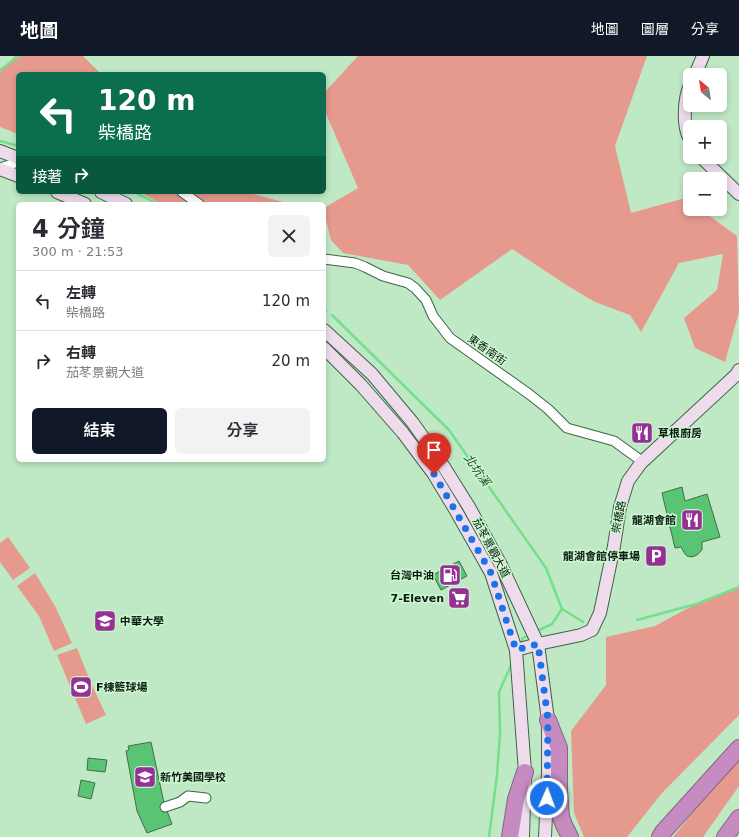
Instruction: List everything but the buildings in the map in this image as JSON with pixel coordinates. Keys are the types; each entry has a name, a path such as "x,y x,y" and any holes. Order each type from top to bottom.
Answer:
{"highway":[{"path":"548,720 559,748 559,790 561,817 570,837"},
{"path":"659,835 739,748"},
{"path":"510,837 516,799 525,772"},
{"path":"725,837 739,818"}],"main road":[{"path":"698,68 704,56"},
{"path":"0,152 16,157"},
{"path":"708,164 739,194"},
{"path":"0,169 16,175"},
{"path":"62,194 81,202"},
{"path":"104,194 122,202"},
{"name":"茄苳景觀大道","path":"326,332 372,374 413,423 444,467 469,506 501,565 538,644 548,720 548,772 545,837"},
{"name":"茄苳景觀大道","path":"326,350 361,385 403,433 434,474 491,573 516,650 525,772 523,837"},
{"name":"柴橋路","path":"516,650 581,635 592,630 600,613 614,546 620,507 628,481 641,463 736,375 739,370"}],"street":[{"path":"0,169 16,163"},
{"path":"185,194 196,202"},
{"name":"東香南街","path":"326,259 355,263 383,276 408,283 416,288 426,300 433,316 450,338 529,394 548,409 566,428 614,440 643,462"},
{"path":"165,807 180,802 188,796 206,798"}],"shaded area":[{"path":"15,56 83,56 99,72 16,72 16,133 0,127 0,72"},
{"path":"358,56 647,56 615,146 631,213 683,199 683,216 710,216 737,236 739,312 725,362 695,348 684,318 717,290 723,254 679,263 641,332 630,315 595,302 512,249 440,300 408,265 343,253 331,240 326,220 326,207 358,188 326,114 326,91"},
{"path":"144,194 253,194 283,202 158,202"},
{"path":"8,537 30,568 13,580 0,562 0,543"},
{"path":"35,573 55,606 72,643 54,651 39,616 17,586"},
{"path":"739,587 739,715 662,793 627,837 584,837 574,813 571,731 606,685 606,637 655,626 703,600"},
{"name":"F棟籃球場","path":"77,648 106,715 86,724 57,655"},
{"path":"739,754 739,786 703,837 673,837"}],"waterway":[{"name":"北坑溪","path":"0,70 19,56"},
{"name":"北坑溪","path":"0,141 16,145"},
{"name":"北坑溪","path":"138,194 154,202"},
{"name":"北坑溪","path":"332,315 449,430 546,568 562,609 583,622"},
{"name":"北坑溪","path":"637,620 700,603 739,587"},
{"path":"535,632 552,624 562,609"},
{"path":"520,644 523,638 529,635"},
{"path":"489,837 497,775 500,733 499,692 512,663"}],"place":[{"name":"草根廚房","path":"642,433"},
{"name":"龍湖會館","path":"692,520"},
{"name":"龍湖會館停車場","path":"656,556"},
{"name":"台灣中油","path":"450,575"},
{"name":"7-Eleven","path":"459,598"},
{"name":"中華大學","path":"105,621"},
{"name":"F棟籃球場","path":"81,687"},
{"name":"新竹美國學校","path":"145,777"}],"route":[{"path":"434,474 491,573 516,650 538,644 548,720 547,798"}]}
